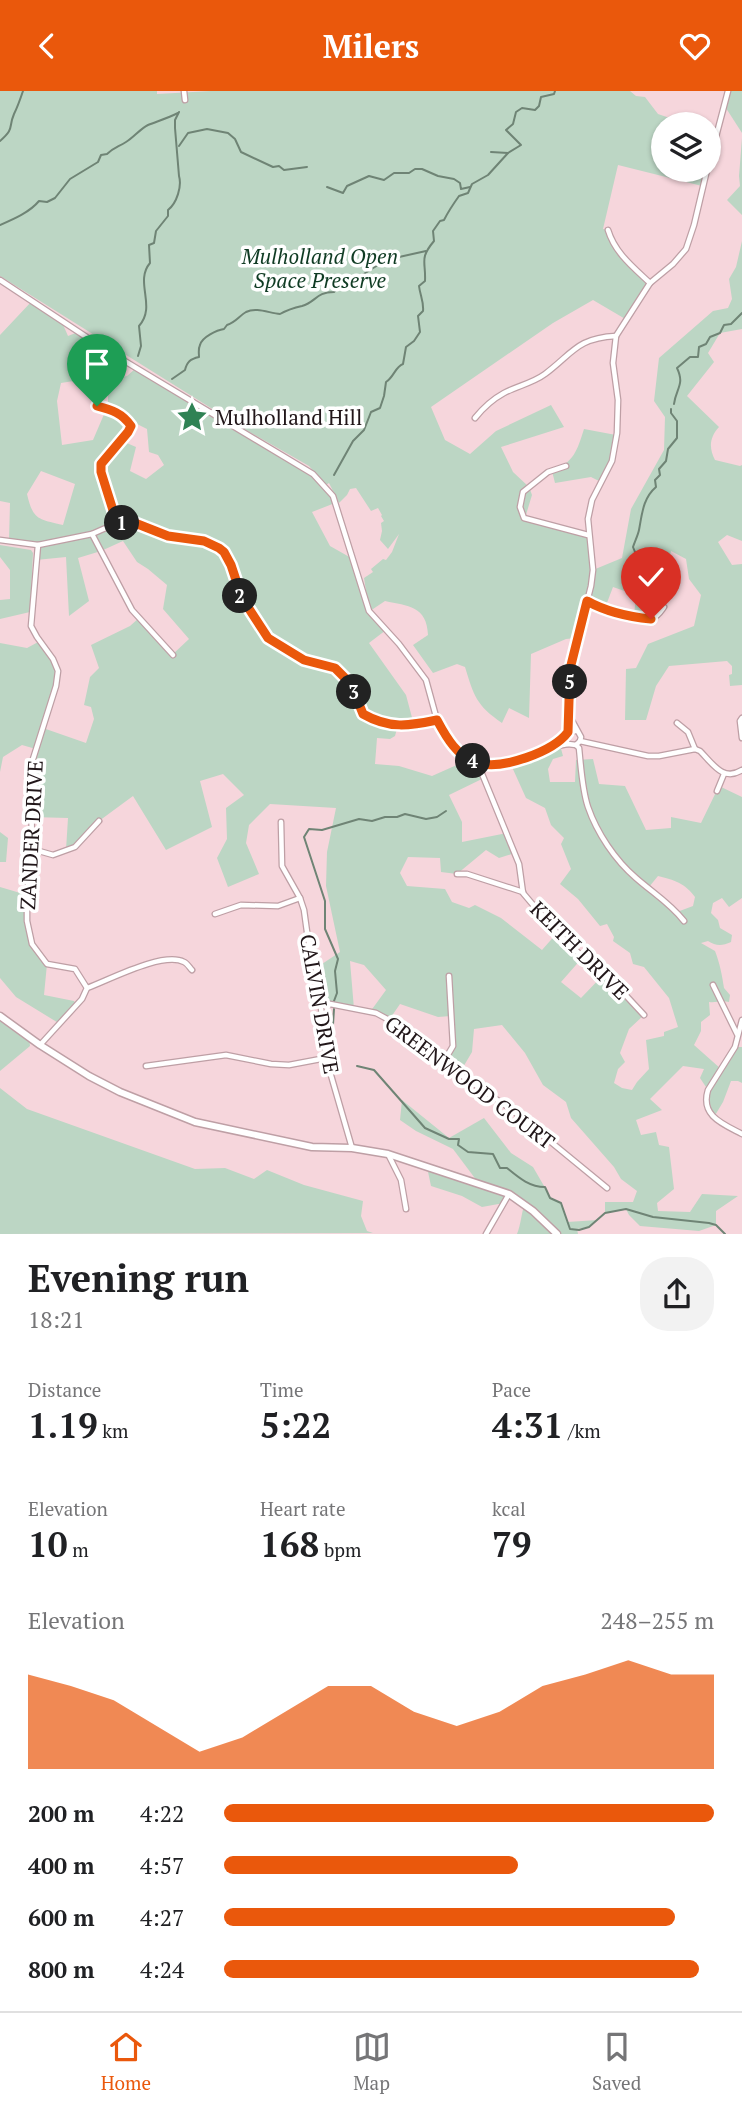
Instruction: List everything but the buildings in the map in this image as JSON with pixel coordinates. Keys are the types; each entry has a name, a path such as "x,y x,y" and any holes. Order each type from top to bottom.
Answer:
{"street":[{"path":"184,91 185,100"},
{"path":"721,118 728,91"},
{"path":"568,744 570,669 593,570 588,519 592,499 612,461 617,433 618,400 613,363 616,336 650,283 679,257 690,240 704,182"},
{"path":"608,230 611,243 617,251 650,283"},
{"path":"0,280 103,348 313,474 333,496 369,611 426,681 437,720 449,740 462,754 478,764 508,764 552,747 578,743 648,756 695,749 724,774 733,776 742,770"},
{"path":"475,418 505,393 544,375 581,344 599,337 616,336"},
{"path":"97,406 116,411 131,426 101,464 117,523"},
{"path":"566,465 548,473 523,492 520,507 524,518 588,535"},
{"path":"0,540 37,545 92,534 117,523 135,523 168,536 204,541 224,552 242,598 268,638 304,660 335,668 351,684 363,714 386,724 414,725 437,720"},
{"path":"92,534 132,610 173,655"},
{"name":"ZANDER DRIVE","path":"37,545 31,626 58,671 32,768 32,849 27,921 32,944 47,964 75,969 87,988"},
{"path":"587,601 623,614 651,619 664,607"},
{"path":"568,714 580,734 578,743 588,807 608,846 636,878 671,905 684,921"},
{"path":"742,718 742,738"},
{"path":"677,723 688,732 695,749"},
{"path":"552,747 567,734 576,731"},
{"name":"KEITH DRIVE","path":"478,764 519,864 523,893 556,933 605,973 644,1015"},
{"path":"717,791 724,774"},
{"path":"32,849 53,855 75,847 99,821"},
{"name":"CALVIN DRIVE","path":"281,822 282,866 304,910 318,977 326,1058 352,1147"},
{"path":"457,874 467,874 523,893"},
{"path":"215,914 241,905 278,906 300,898"},
{"path":"40,1045 82,999 87,988 157,961 186,962 192,970"},
{"path":"443,1063 453,1046 449,976"},
{"path":"713,985 737,1035"},
{"name":"GREENWOOD COURT","path":"320,1002 376,1013 402,1027 443,1063 512,1110 607,1188"},
{"path":"0,1016 89,1076 120,1092 195,1122 312,1147 352,1147 388,1154 509,1194 525,1204 556,1234"},
{"path":"742,1020 736,1047 708,1090 706,1098 709,1112 742,1134"},
{"path":"146,1066 226,1055 289,1065 326,1058"},
{"path":"388,1154 401,1180 405,1209"},
{"path":"486,1234 509,1194"}],"green space":[{"name":"Mulholland Open Space Preserve","path":"0,91 157,91 157,94 211,91 630,91 636,96 645,97 656,112 651,112 651,173 618,165 603,229 608,230 611,242 650,283 627,320 593,300 553,323 431,407 445,440 470,454 496,431 551,405 564,427 501,447 513,472 529,487 532,495 525,518 588,535 593,570 622,558 631,509 664,450 665,417 654,401 659,358 713,311 728,308 732,299 729,279 736,267 742,241 742,329 720,333 708,353 714,362 687,396 719,427 711,443 715,460 742,465 742,541 727,535 718,542 732,565 742,564 742,685 730,686 732,666 727,661 669,666 656,686 646,720 625,720 626,669 636,668 648,644 694,626 701,595 689,579 686,559 671,551 664,583 664,607 651,619 634,616 636,595 613,587 605,608 587,601 576,638 566,639 531,654 529,718 509,708 502,723 493,717 477,699 465,667 457,664 433,673 413,645 428,635 424,618 415,609 385,601 370,611 386,630 369,643 406,695 414,725 398,725 395,736 390,739 377,738 375,764 399,766 432,776 459,764 465,756 478,764 484,778 449,795 462,822 462,842 507,833 515,853 499,858 486,850 457,874 441,872 440,858 408,857 400,873 407,886 445,889 452,902 469,908 475,905 501,918 542,950 557,933 583,957 561,982 581,998 605,973 644,1015 629,1029 620,1053 625,1062 618,1069 614,1083 622,1088 632,1090 649,1069 646,1040 664,1036 664,1032 678,1027 669,998 644,967 633,964 630,953 613,941 614,937 607,924 600,926 578,899 560,884 571,869 561,844 564,838 551,825 545,808 526,798 512,767 508,764 560,745 563,756 553,759 548,769 550,782 575,782 576,760 593,759 599,784 625,786 646,830 671,828 671,817 701,823 719,786 742,797 742,898 729,907 722,898 713,903 711,913 718,920 720,928 732,935 731,942 719,945 708,941 701,943 715,951 724,988 730,995 729,1002 709,1002 710,1015 701,1022 701,1031 694,1045 721,1069 735,1047 742,1047 742,1083 731,1081 714,1117 709,1112 708,1090 700,1078 704,1069 683,1066 650,1099 662,1110 636,1120 641,1135 656,1132 659,1145 669,1147 674,1189 657,1203 658,1211 690,1212 702,1194 738,1196 716,1211 716,1225 699,1231 640,1226 626,1209 605,1213 605,1202 633,1202 637,1191 621,1179 614,1167 571,1118 566,1102 543,1085 525,1053 502,1025 474,1029 472,1052 459,1074 443,1063 453,1046 451,1016 438,1017 400,1004 389,1020 370,1012 386,990 364,965 350,961 354,1009 320,1002 316,968 340,952 326,886 327,852 336,808 270,804 249,825 246,843 259,874 228,887 217,858 227,839 226,808 244,795 223,774 200,781 212,827 166,850 133,796 99,821 75,847 66,850 68,818 31,817 31,777 36,749 22,745 3,757 0,772 0,643 27,648 40,641 58,671 43,728 86,743 94,719 91,707 84,705 90,677 99,668 91,645 130,626 139,618 172,655 189,639 163,609 167,585 137,562 123,541 78,558 89,601 69,616 66,557 36,560 37,545 9,541 10,503 0,501 0,335 32,301 61,320 68,336 78,332 84,335 79,344 84,348 86,379 61,383 57,401 62,445 93,440 108,405 108,388 114,379 127,376 136,368 313,474 333,496 335,503 312,512 330,546 353,559 368,604 364,578 373,572 371,569 383,559 386,560 399,534 388,549 380,540 381,523 384,521 382,515 378,508 371,511 356,488 350,489 339,503 329,483 326,485 309,466 246,430 0,276","holes":["127,419 147,429 149,452 158,455 164,465 146,479 130,471 136,447 122,441 131,427","41,471 75,484 63,525 34,514 27,494","658,876 687,888 695,897 693,906 677,912 649,887"]},
{"path":"728,91 742,91 742,133 724,105"},
{"path":"742,138 742,215 727,200 740,186"},
{"path":"686,182 703,182 702,186"},
{"path":"584,429 616,435 612,461 601,482 591,477 555,483 552,471 574,455"},
{"path":"0,545 31,550 33,553 30,612 0,619 0,600 10,599 10,570 0,557"},
{"path":"0,832 8,838 6,862 0,862"},
{"path":"0,887 27,895 27,921 32,944 47,964 44,995 74,1001 77,1005 60,1024 16,997 0,978"},
{"path":"0,1016 29,1038 30,1046 0,1071"},
{"path":"0,1088 27,1109 195,1169 225,1168 254,1179 267,1170 304,1185 363,1201 361,1216 367,1231 373,1233 0,1234"},
{"path":"402,1100 449,1138 484,1118 511,1153 533,1167 551,1198 561,1203 567,1222 598,1220 589,1227 577,1229 578,1234 517,1234 525,1203 509,1194 504,1203 482,1207 462,1196 431,1186 427,1167 477,1181 453,1149 400,1120"}],"waterway":[{"path":"0,141 9,130 23,91"},
{"path":"334,475 353,441 364,430 371,412 380,408 386,382 403,364 406,347 420,332 418,316 423,308 419,286 425,281 424,260 434,241 433,231 440,221 444,220 459,196 468,193 472,184 488,175 508,153 521,145 506,130 513,124 516,112 522,108 535,110 541,97 554,94 555,91"},
{"path":"138,356 141,346 139,326 146,310 144,278 150,263 149,245 154,243 156,231 168,216 168,210 179,189 175,128 179,112"},
{"path":"0,225 26,212 39,201 47,202 55,198 70,179 98,162 101,155 126,142 148,125 178,113"},
{"path":"179,146 188,133 207,129 228,133 235,139 241,152 273,167 279,166 284,170 307,167"},
{"path":"491,152 508,153"},
{"path":"327,187 343,193 347,186 369,176 384,180 394,173 409,173 415,169 454,179 460,183 461,189 470,187"},
{"path":"172,379 185,370 189,361 199,357 199,347 204,339 224,329 246,312 258,310 280,314 307,304 323,294 334,292 343,282 351,282 378,265 426,251"},
{"path":"674,404 680,383 677,368 690,357 698,357 699,347 742,313"},
{"path":"645,610 639,575 639,554 633,547 646,501 656,487 655,480 666,461 668,449 677,438 677,421 671,409"},
{"path":"334,1001 337,993 335,971 338,959 325,929 325,901 304,837 309,829 322,830 359,819 372,821 405,814 426,819 437,817 446,811"},
{"path":"332,1040 334,1009"},
{"path":"357,1066 374,1070 425,1128 449,1139 459,1139 458,1145 468,1152 493,1154 500,1168 507,1168 529,1183 545,1187 550,1198 561,1203 570,1229 589,1227 605,1213 626,1209 653,1217 709,1223 716,1225 725,1234"}],"place":[{"name":"Mulholland Hill","path":"192,417"}],"route":[{"path":"97,406 116,411 131,426 101,464 117,523 135,523 168,536 213,544 224,552 242,598 268,638 304,660 335,668 351,684 363,714 376,721 414,725 437,720 449,740 462,754 478,764 508,764 552,747 568,732 570,669 587,601 623,614 651,619"}]}
